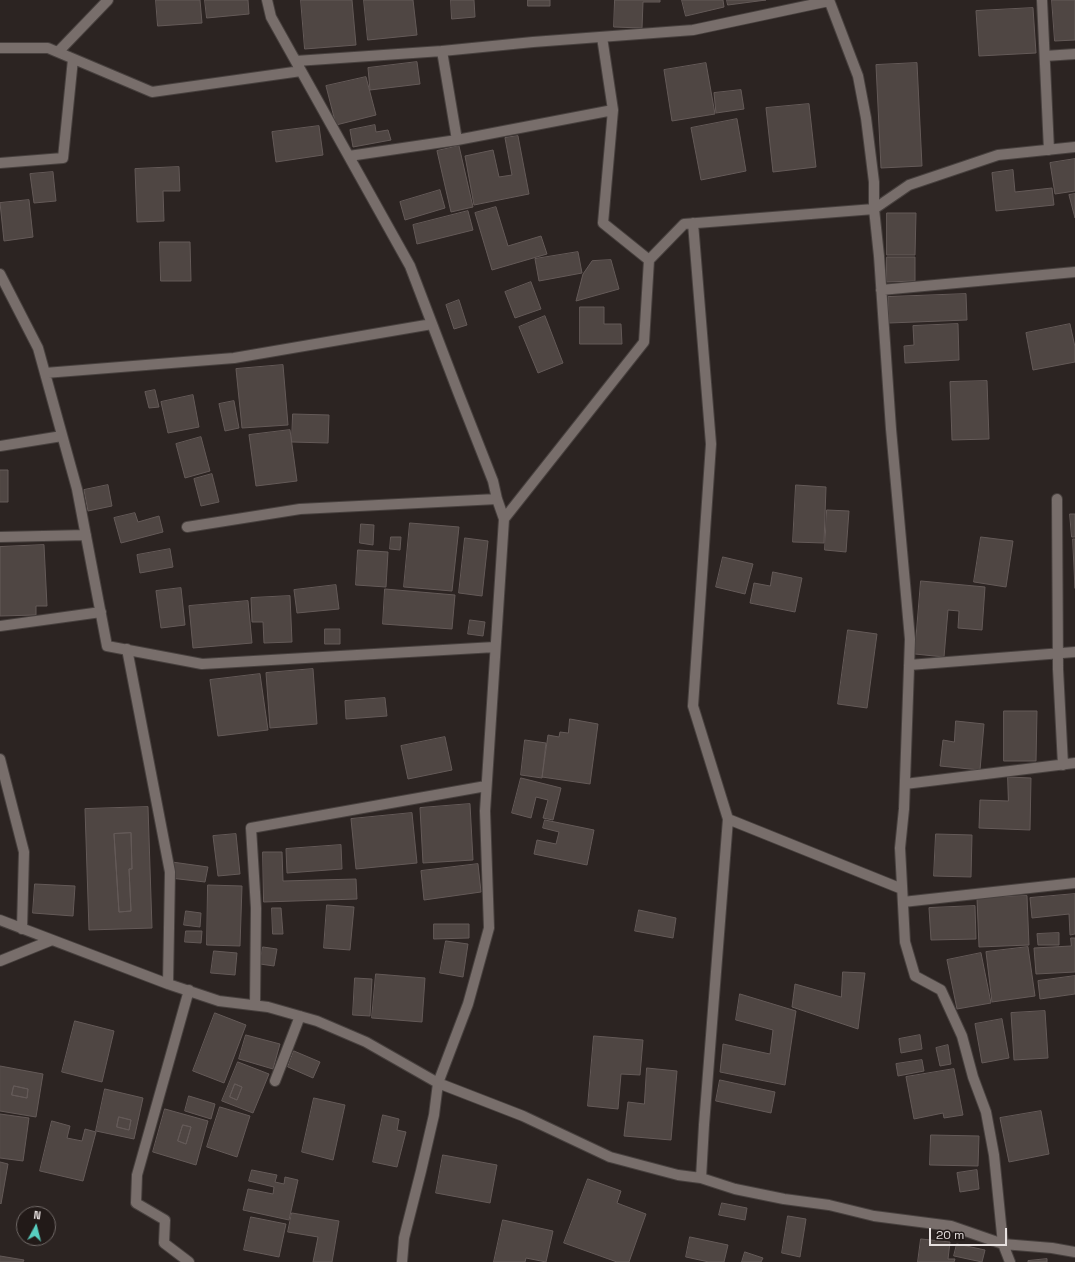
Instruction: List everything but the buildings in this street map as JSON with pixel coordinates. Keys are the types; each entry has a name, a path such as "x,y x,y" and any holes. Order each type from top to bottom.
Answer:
{"street":[{"path":"58,52 108,0"},
{"path":"267,0 271,17 410,266 493,481 504,519 485,811 489,928 468,1004 438,1083 434,1115 404,1238 402,1262"},
{"path":"296,62 442,51 602,36 693,30 829,0 858,76 866,118 874,182 874,208 891,429 910,639 904,809 900,848 905,942 915,976 941,990 962,1036 973,1076 986,1112 994,1155 1003,1244 1010,1262"},
{"path":"1042,0 1049,150"},
{"path":"602,36 613,110 603,223 649,260"},
{"path":"0,48 48,48 152,92 301,71"},
{"path":"442,51 457,140"},
{"path":"1045,56 1075,54"},
{"path":"0,163 63,158 73,59"},
{"path":"349,156 457,140 613,110"},
{"path":"504,519 644,342 649,260 684,224 874,208 909,185 998,156 1075,146"},
{"path":"693,223 711,444 694,706 728,819 701,1178"},
{"path":"881,290 1075,272"},
{"path":"0,274 38,348 77,489 108,646 202,664 495,647"},
{"path":"45,373 234,358 432,324"},
{"path":"0,446 62,436"},
{"path":"187,527 300,509 497,499"},
{"path":"1057,499 1058,653 1063,765"},
{"path":"0,537 86,535"},
{"path":"0,626 101,612"},
{"path":"127,649 170,872 168,984"},
{"path":"909,665 1075,652"},
{"path":"0,759 24,852 22,929"},
{"path":"905,784 1075,763"},
{"path":"255,1005 256,908 251,828 486,786"},
{"path":"728,819 902,889"},
{"path":"903,902 1075,883"},
{"path":"0,920 168,984 219,1000 255,1005 317,1021 366,1042 438,1083 523,1116 610,1157 678,1175 701,1178 735,1189 784,1199 828,1205 874,1216 951,1226 1003,1244 1075,1252"},
{"path":"0,961 52,940"},
{"path":"189,990 137,1175 136,1203 165,1220 164,1244 189,1262"},
{"path":"275,1081 300,1016"}]}
